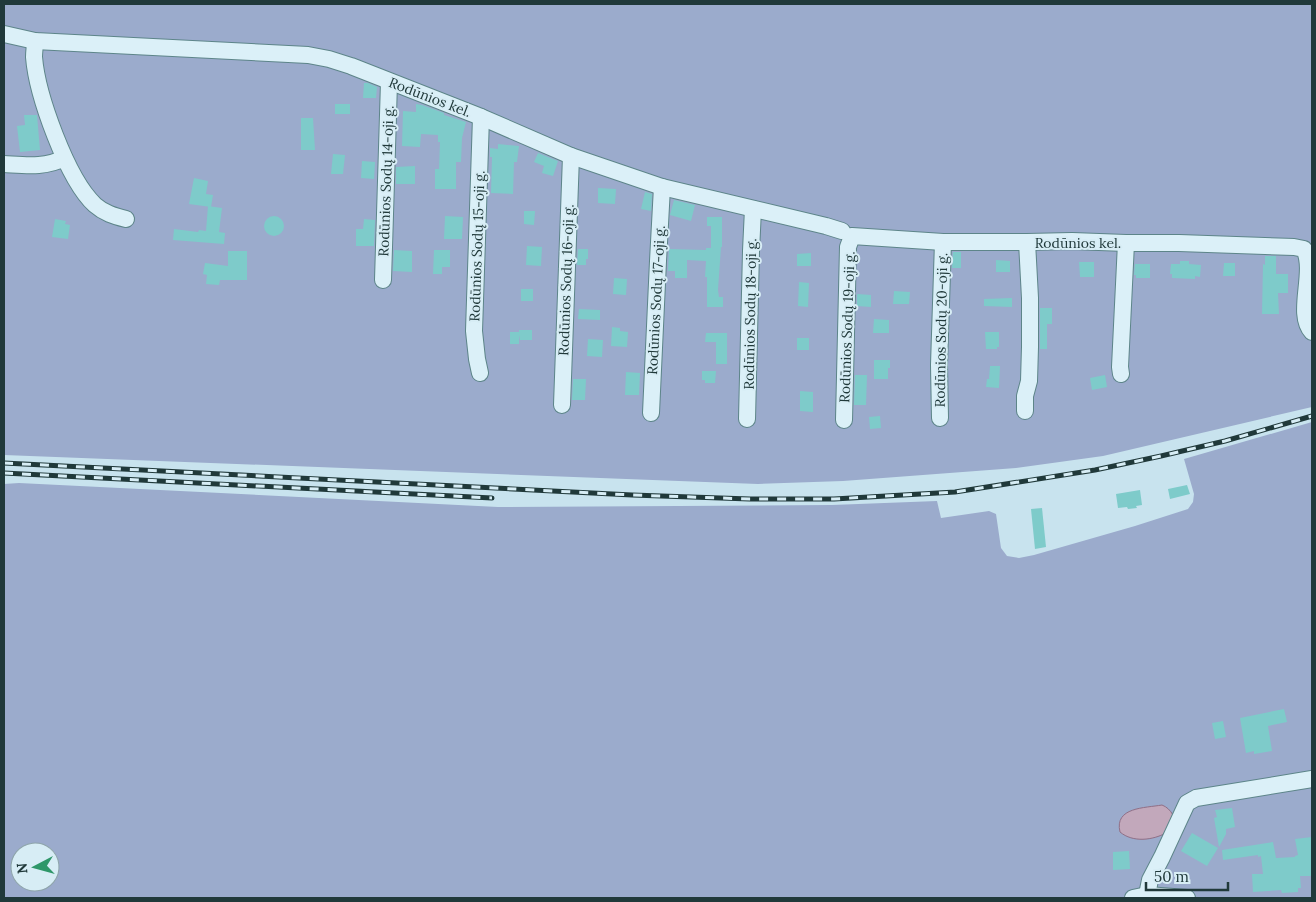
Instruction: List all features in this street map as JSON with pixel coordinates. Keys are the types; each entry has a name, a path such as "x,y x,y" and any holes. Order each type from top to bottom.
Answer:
{"street":[{"name":"Rodūnios kel.","path":"4,34 35,41 308,55 351,66 481,117 572,156 662,187 826,226 847,234 942,242 1072,241 1179,243 1294,247 1304,249 1308,255 1309,268 1306,318 1312,332"},
{"path":"35,41 34,56 37,76 46,110 64,158 81,188 95,205 108,214 126,219"},
{"name":"Rodūnios Sodų 14-oji g.","path":"383,280 389,82"},
{"name":"Rodūnios Sodų 15-oji g.","path":"480,373 476,359 474,331 481,117"},
{"name":"Rodūnios Sodų 16-oji g.","path":"562,405 572,156"},
{"path":"4,164 50,164 64,158"},
{"name":"Rodūnios Sodų 17-oji g.","path":"651,413 662,187"},
{"name":"Rodūnios Sodų 18-oji g.","path":"747,419 753,209"},
{"name":"Rodūnios Sodų 19-oji g.","path":"844,420 847,234"},
{"name":"Rodūnios Sodų 20-oji g.","path":"940,418 939,365 942,242"},
{"path":"1026,411 1025,396 1029,381 1030,347 1027,242"},
{"path":"1121,374 1126,243"},
{"path":"1187,898 1140,897 1162,857 1187,803 1196,798 1312,778"}],"shaded area":[{"path":"4,4 1312,4 1312,407 1103,456 1016,468 843,481 758,484 4,455"},
{"path":"1312,422 1312,898 4,898 4,484 19,483 498,507 832,505 937,501 941,518 989,511 996,514 1001,548 1007,556 1019,558 1135,526 1188,509 1193,502 1194,494 1184,459"},
{"path":"1162,805 1173,815 1166,833 1155,837 1137,839 1120,832 1119,824 1126,813 1140,808"}],"building":[{"path":"364,83 377,87 376,98 363,98"},
{"path":"335,104 350,104 350,114 335,114"},
{"path":"416,104 466,122 462,138 461,162 456,162 456,189 435,189 435,169 439,169 440,142 438,142 438,135 421,134 420,147 402,146 403,111 416,112"},
{"path":"24,115 37,115 40,150 20,152 17,126 25,125"},
{"path":"301,118 313,118 315,150 301,150"},
{"path":"498,144 519,146 517,162 514,162 513,194 491,193 492,157 490,157 490,148 498,149"},
{"path":"538,153 558,161 553,176 542,173 544,166 534,162"},
{"path":"333,154 345,155 343,174 331,174"},
{"path":"362,161 375,162 374,179 361,178"},
{"path":"415,166 415,184 396,184 396,167"},
{"path":"194,178 208,181 206,194 213,195 211,207 189,204"},
{"path":"598,188 616,189 615,204 598,203"},
{"path":"645,192 652,194 651,211 641,209"},
{"path":"674,200 695,205 691,221 670,215"},
{"path":"208,206 222,208 219,232 225,233 224,244 173,240 174,229 206,231"},
{"path":"524,211 535,211 534,225 524,224"},
{"path":"270,216 278,216 284,222 284,230 278,236 270,236 264,230 264,222"},
{"path":"445,216 463,217 462,239 444,239"},
{"path":"707,217 722,217 722,247 718,290 719,297 723,297 723,307 707,307 706,261 687,260 687,278 675,278 675,271 668,271 669,249 706,250 706,248 711,248 711,226 707,226"},
{"path":"55,219 66,221 65,224 70,225 68,239 52,237"},
{"path":"364,219 375,220 374,246 356,246 356,229 363,229"},
{"path":"527,246 542,247 541,266 526,265"},
{"path":"578,249 588,249 586,265 577,265"},
{"path":"394,250 412,251 412,272 393,271"},
{"path":"434,250 450,250 450,267 442,267 442,274 433,274"},
{"path":"228,251 247,251 247,280 220,280 219,285 206,284 207,275 203,274 205,263 228,266"},
{"path":"953,252 961,252 961,268 952,268"},
{"path":"811,253 811,266 797,266 797,254"},
{"path":"1265,256 1276,256 1276,274 1288,274 1288,293 1278,293 1279,314 1262,314 1263,264 1265,265"},
{"path":"996,260 1010,261 1010,272 996,272"},
{"path":"1180,261 1189,261 1189,264 1201,265 1200,277 1195,276 1195,279 1172,278 1172,274 1170,274 1171,264 1180,264"},
{"path":"1079,262 1094,262 1094,277 1080,277"},
{"path":"1224,263 1235,263 1235,276 1223,276"},
{"path":"1135,264 1150,264 1150,278 1136,278 1136,275 1134,275"},
{"path":"614,278 627,279 626,295 613,294"},
{"path":"799,282 809,283 808,307 798,306"},
{"path":"521,289 533,289 533,301 521,301"},
{"path":"894,291 910,292 909,304 893,304"},
{"path":"857,294 871,295 871,307 857,306"},
{"path":"1012,298 1012,307 984,306 984,299"},
{"path":"1040,308 1052,308 1052,324 1047,324 1047,349 1040,349"},
{"path":"579,309 600,310 600,320 578,319"},
{"path":"874,319 889,320 889,333 873,333"},
{"path":"612,327 628,332 627,347 611,346"},
{"path":"519,330 532,330 532,340 520,340 519,335 519,344 510,344 510,332 519,332"},
{"path":"985,332 999,332 999,347 997,349 986,349"},
{"path":"706,333 727,333 727,364 716,364 716,342 705,342"},
{"path":"797,338 809,338 809,350 797,350"},
{"path":"588,339 603,340 602,357 587,356"},
{"path":"874,360 890,360 888,379 874,379"},
{"path":"990,366 1000,366 999,388 986,387"},
{"path":"702,371 716,371 715,383 705,383 705,380 702,380"},
{"path":"626,372 640,373 639,395 625,395"},
{"path":"855,375 867,375 866,405 854,405"},
{"path":"1105,375 1107,387 1092,390 1090,378"},
{"path":"573,379 586,379 585,400 572,400"},
{"path":"800,391 813,392 813,412 800,411"},
{"path":"880,416 881,428 870,429 869,417"},
{"path":"1187,485 1190,494 1170,499 1168,489"},
{"path":"1140,490 1142,505 1136,506 1137,508 1118,508 1116,494"},
{"path":"1042,508 1046,547 1035,549 1031,509"},
{"path":"1284,709 1287,722 1268,726 1272,751 1254,754 1254,751 1246,753 1240,718"},
{"path":"1223,721 1226,737 1215,739 1212,723"},
{"path":"1232,808 1235,827 1226,829 1226,834 1219,847 1214,818 1217,817 1215,810"},
{"path":"1192,833 1218,848 1207,866 1181,851"},
{"path":"1312,837 1312,876 1300,876 1301,888 1298,888 1298,892 1282,893 1281,890 1253,892 1252,874 1263,874 1261,856 1223,860 1222,850 1273,842 1276,858 1295,857 1298,855 1295,839"},
{"path":"1129,851 1130,869 1113,870 1113,852"}],"railway":[{"path":"4,463 632,495 750,499 834,499 955,492 1095,470 1225,441 1312,416"},
{"path":"4,473 492,498"}]}
